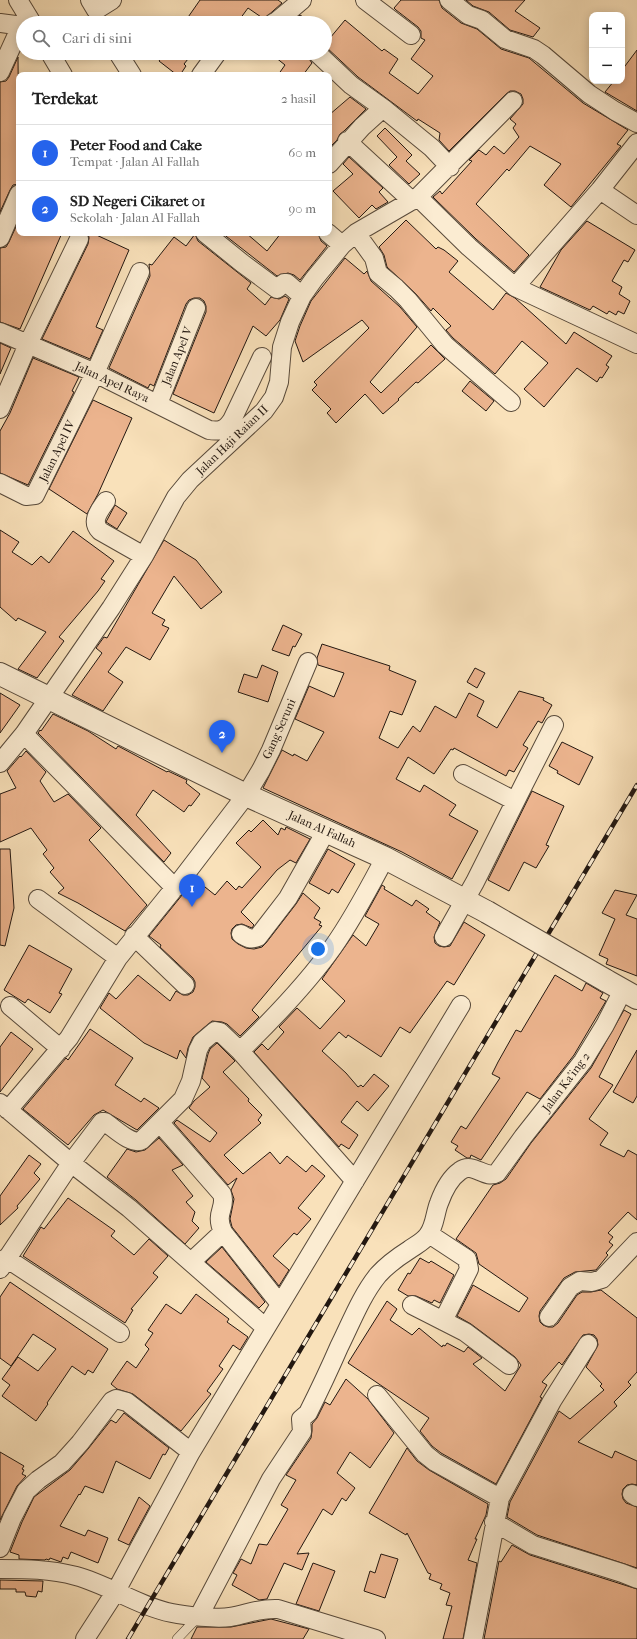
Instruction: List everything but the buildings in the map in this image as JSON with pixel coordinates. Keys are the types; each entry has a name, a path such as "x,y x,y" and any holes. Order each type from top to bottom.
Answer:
{"street":[{"path":"18,0 22,16"},
{"path":"96,11 112,0"},
{"path":"284,16 302,0"},
{"path":"365,0 411,35"},
{"path":"449,0 465,13 482,20 505,39 534,49 543,54 590,94 637,124"},
{"path":"0,23 16,24"},
{"path":"0,72 16,42"},
{"path":"54,60 61,72"},
{"path":"122,60 130,72"},
{"path":"203,72 211,60"},
{"path":"324,60 351,85 383,108 432,148 450,166"},
{"name":"Jalan Haji Raian II","path":"0,763 24,734 50,698 144,556 176,497 190,480 264,411 274,397 279,382 282,347 290,322 302,296 314,279 342,245 356,234 415,199 450,166 513,101"},
{"path":"332,160 348,141 383,108"},
{"path":"348,141 515,287 637,344"},
{"path":"515,287 600,190 637,143"},
{"path":"600,190 637,215"},
{"path":"0,238 16,201"},
{"path":"356,234 374,258 378,273 408,300 445,345 511,402"},
{"path":"209,236 277,289 284,283 287,283 302,296"},
{"path":"332,236 342,245"},
{"path":"0,409 28,344 79,239"},
{"path":"95,373 140,272"},
{"name":"Jalan Apel V","path":"158,404 196,308"},
{"name":"Jalan Apel Raya","path":"0,332 95,373 210,430 217,431 224,430 229,426 262,357"},
{"name":"Jalan Apel IV","path":"0,483 26,496 35,495 95,373"},
{"path":"106,501 96,518 95,523 97,528 144,556"},
{"name":"Gang Seruni","path":"4,1106 61,1049 76,1028 118,958 134,936 175,888 246,795 271,750 308,662"},
{"name":"Jalan Al Fallah","path":"0,674 246,795 384,858 487,912 622,989"},
{"path":"444,937 475,882 554,726"},
{"path":"24,734 175,888"},
{"path":"463,774 515,801"},
{"path":"241,934 254,939 258,937 288,898 326,831"},
{"path":"240,1051 283,1008 332,948 361,902 384,858"},
{"path":"38,899 118,958"},
{"path":"134,936 185,985"},
{"name":"Jalan Ka'ing 2","path":"429,1234 442,1195 460,1170 466,1167 473,1168 494,1175 501,1168 523,1137 583,1061 601,1032 622,989"},
{"path":"85,1639 116,1591 191,1452 461,1005"},
{"path":"10,1006 61,1049"},
{"path":"120,1333 3,1263 71,1163 102,1122 105,1122 136,1142 142,1140 176,1107 187,1091 198,1050 205,1039 218,1031 240,1051 355,1181"},
{"path":"4,1106 71,1163 129,1208 266,1328"},
{"path":"160,1123 222,1194 223,1199 219,1219 223,1232 280,1304"},
{"path":"190,1262 223,1232"},
{"path":"199,1616 271,1479 302,1432 301,1419 308,1413 356,1311 368,1290 378,1275 391,1262 422,1241 429,1234 467,1258 469,1269 463,1284 443,1320"},
{"path":"549,1318 570,1287 580,1281 592,1282 602,1279 637,1242"},
{"path":"412,1305 465,1332 509,1364"},
{"path":"473,1639 494,1522 500,1498 552,1401 588,1344"},
{"path":"378,1394 425,1454 435,1462 500,1498"},
{"path":"0,1548 12,1518 26,1491 38,1480 62,1463 80,1443 112,1400 116,1399 127,1402 191,1452"},
{"path":"494,1522 533,1545 637,1579"},
{"path":"0,1569 38,1569 76,1576 116,1591 148,1607 173,1614 228,1618 264,1608 278,1609 376,1639"}],"lane":[{"path":"177,1639 199,1616"}],"railway":[{"path":"128,1639 637,785"}],"place":[{"name":"SD Negeri Cikaret 01","path":"222,753"},
{"name":"Peter Food and Cake","path":"192,907"}]}
